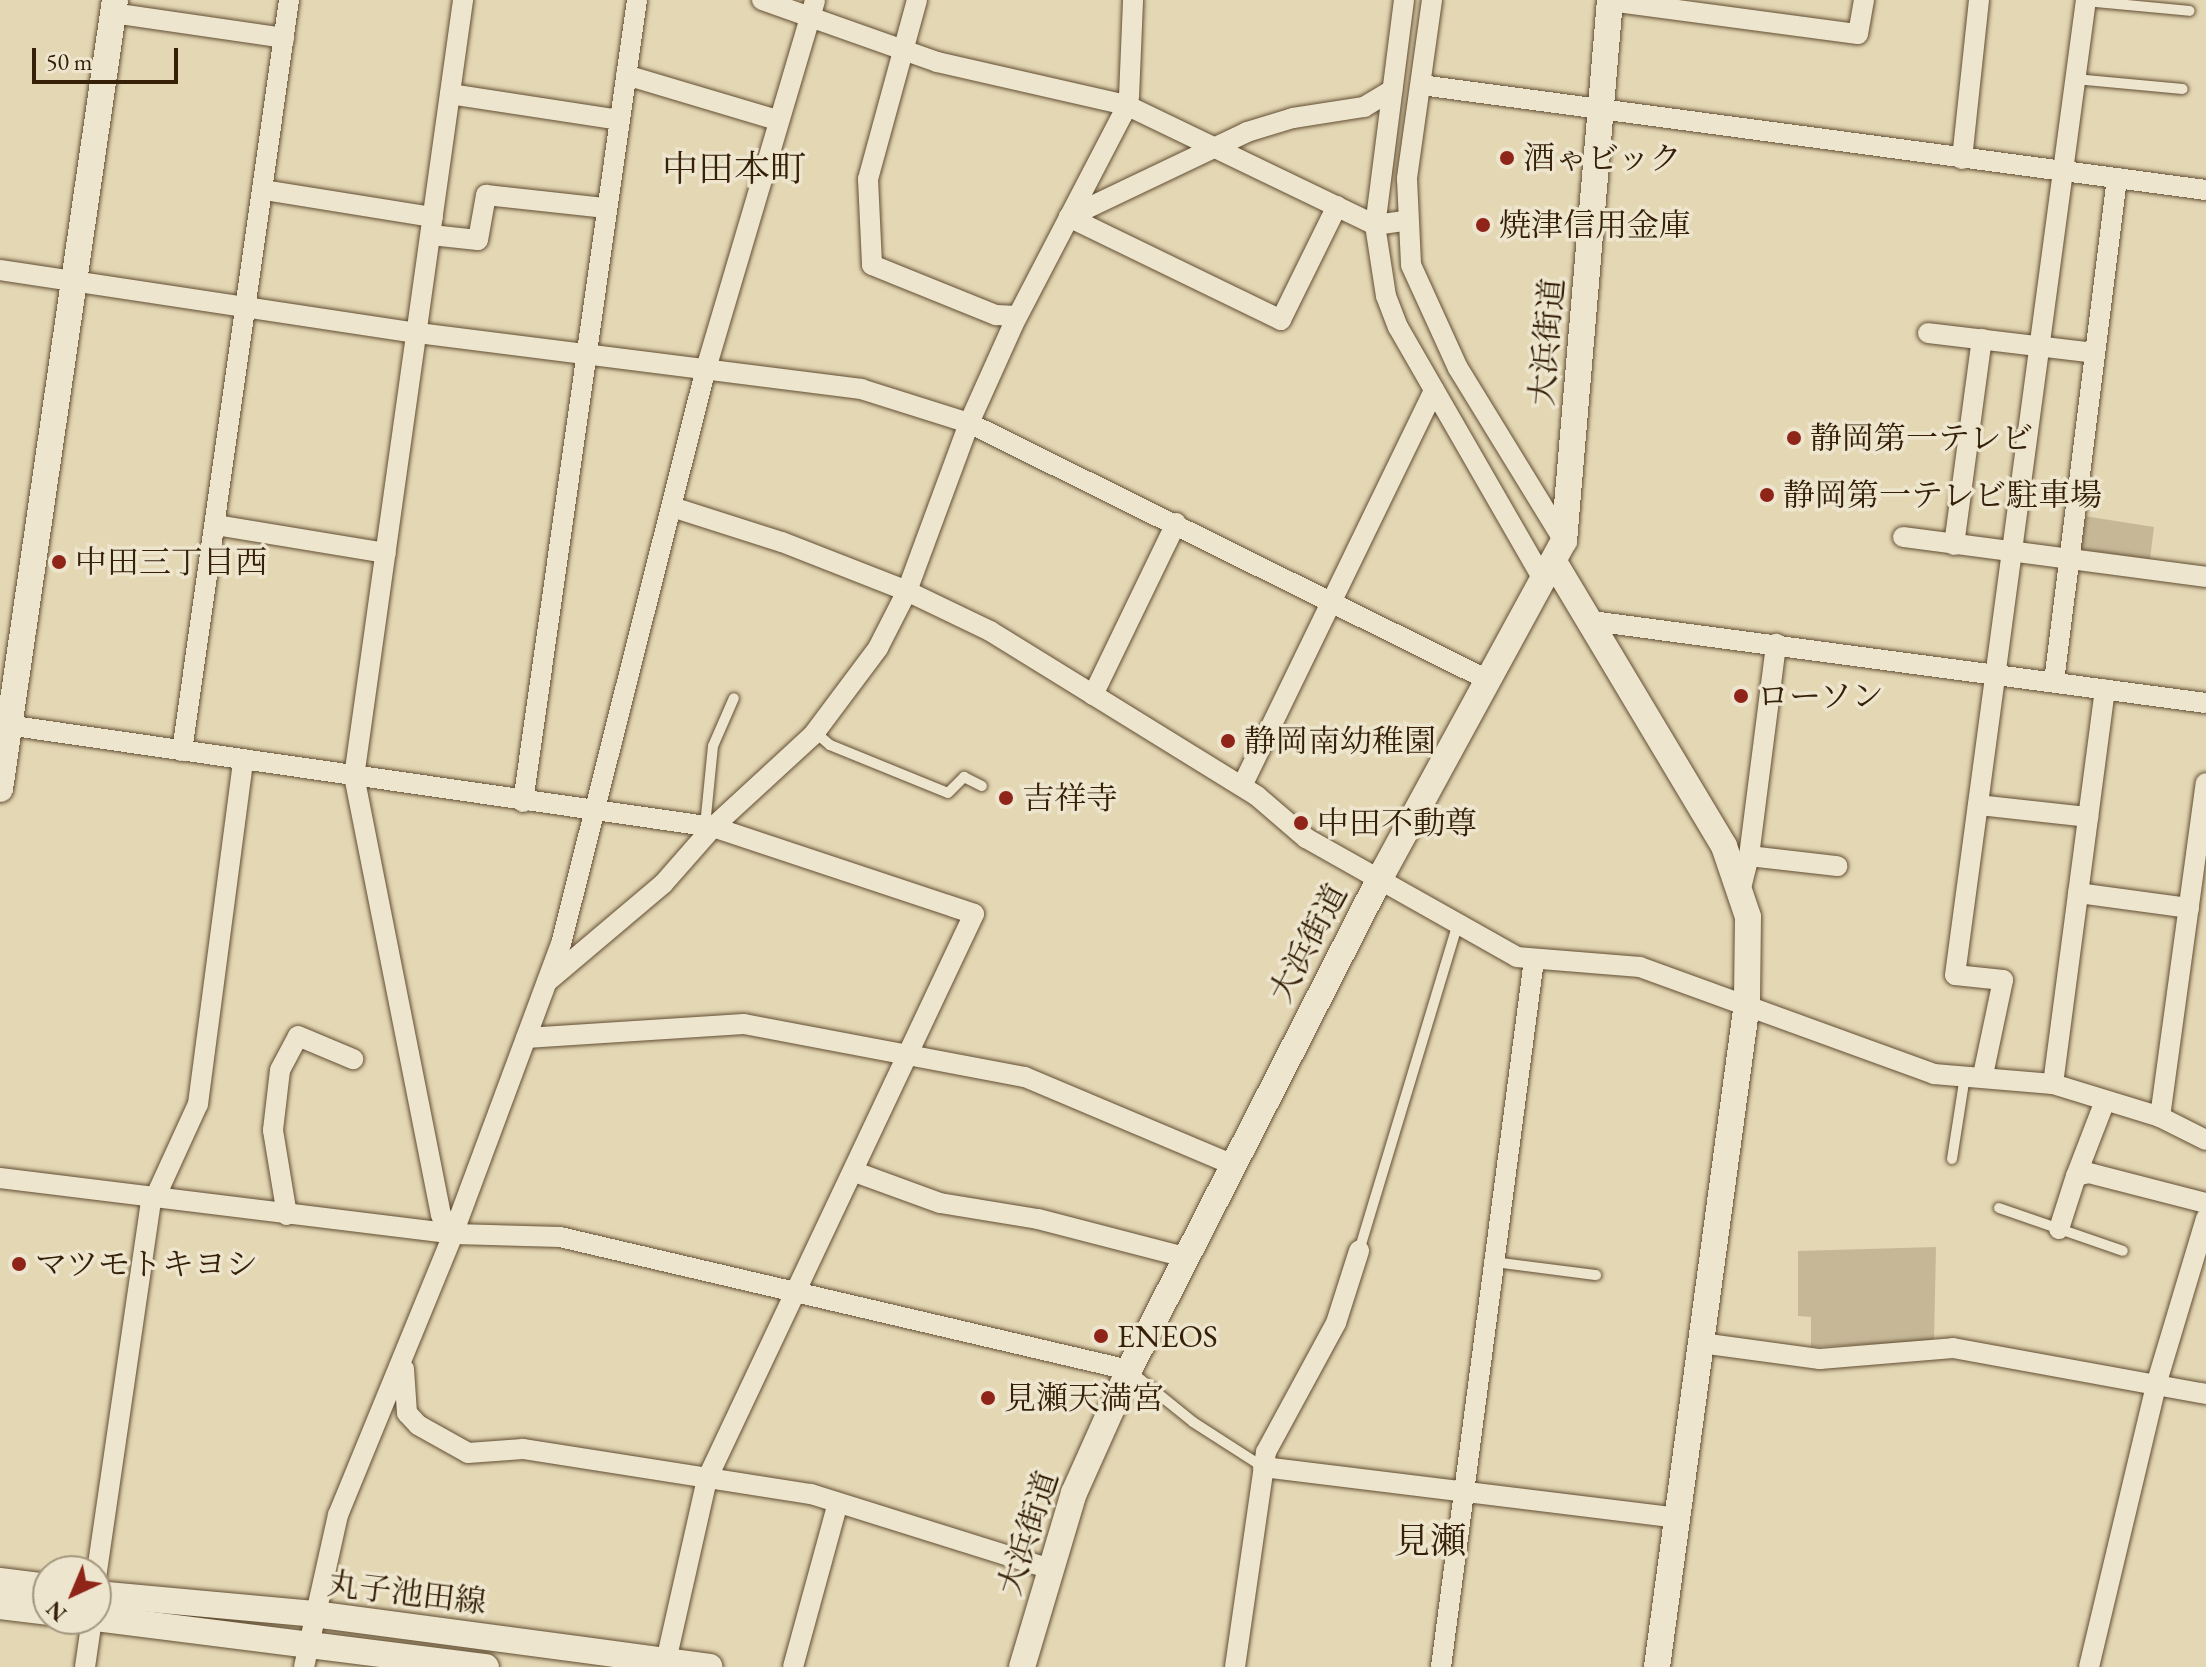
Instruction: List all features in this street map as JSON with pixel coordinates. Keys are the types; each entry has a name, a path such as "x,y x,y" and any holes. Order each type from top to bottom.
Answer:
{"street":[{"path":"182,751 249,307 289,0"},
{"path":"453,1234 441,1215 354,777 463,0"},
{"path":"523,802 584,353 637,0"},
{"path":"762,0 812,8 900,49 973,73 1126,105 1375,225 1405,221"},
{"path":"917,0 900,49 868,179 872,265 996,315 1017,316"},
{"path":"546,983 663,884 709,827 815,732 864,671 907,591 969,423 1017,316 1126,105 1133,0"},
{"path":"1404,0 1375,225 1386,296 1434,390 1554,561 1716,833 1741,888 1751,940 1747,1003 1657,1667"},
{"path":"1432,0 1405,221 1411,265 1431,318 1554,561"},
{"path":"1610,0 1858,34 1864,0"},
{"name":"大浜街道","path":"1022,1667 1074,1493 1129,1370 1231,1164 1380,878 1554,561 1602,110 1610,0"},
{"path":"1962,159 1979,0"},
{"path":"1974,1076 2003,980 1955,975 2086,1"},
{"path":"0,789 4,725 75,281 114,6 284,38"},
{"path":"306,1655 338,1515 453,1234 546,983 593,813 705,372 812,8"},
{"path":"626,75 777,120"},
{"path":"1421,85 2206,190"},
{"path":"1069,217 1215,147 1293,118 1364,107 1392,90"},
{"path":"450,94 619,120"},
{"path":"2054,682 2117,178"},
{"path":"264,190 432,226 478,240 486,195 606,208"},
{"path":"1069,217 1281,320 1337,206"},
{"path":"0,270 418,333 584,353 705,372 861,389 969,423 1488,680"},
{"path":"1928,333 2095,353"},
{"path":"1954,545 1982,339"},
{"path":"1242,786 1434,390"},
{"path":"672,507 782,542 907,591 990,631 1242,786 1306,838 1517,957 1640,967 1747,1003 1934,1074 2053,1084 2160,1117 2206,1140"},
{"path":"1093,695 1176,523"},
{"path":"216,525 386,553"},
{"path":"1903,537 2206,577"},
{"path":"1592,621 2206,703"},
{"path":"1741,888 1749,856 1776,644"},
{"path":"2053,1084 2105,689"},
{"path":"4,725 593,813 709,827 974,914 799,1293 707,1479 666,1661"},
{"path":"99,1555 152,1200 198,1104 243,760"},
{"path":"2160,1117 2206,783"},
{"path":"1978,805 2088,817"},
{"path":"1749,856 1837,866"},
{"path":"2078,893 2189,908"},
{"path":"1441,1667 1534,960"},
{"path":"526,1038 744,1024 1025,1077 1231,1164"},
{"path":"287,1215 273,1130 280,1070 298,1036 353,1059"},
{"path":"2059,1229 2105,1101"},
{"path":"855,1172 940,1203 1038,1219 1185,1257"},
{"path":"2076,1176 2089,1173 2206,1203"},
{"path":"0,1178 152,1200 453,1234 560,1237 1129,1370"},
{"path":"2089,1667 2156,1385 2206,1218"},
{"path":"1235,1667 1263,1467 1336,1323 1359,1251"},
{"path":"1701,1343 1820,1359 1953,1348 2206,1394"},
{"path":"404,1357 407,1413 418,1425 468,1453 523,1449 838,1503 1050,1569"},
{"path":"1263,1467 1677,1518"},
{"path":"793,1667 838,1503"},
{"path":"0,1581 32,1585"},
{"name":"丸子池田線","path":"112,1595 314,1614 709,1667"},
{"path":"0,1606 32,1610"},
{"name":"丸子池田線","path":"112,1622 306,1655 486,1667"},
{"path":"85,1667 91,1635"}],"lane":[{"path":"2086,1 2190,11"},
{"path":"2075,79 2183,89"},
{"path":"709,827 713,746 734,698"},
{"path":"815,732 830,745 948,793 964,777 982,786"},
{"path":"1359,1251 1458,924"},
{"path":"1952,1159 1974,1076"},
{"path":"1999,1208 2123,1251"},
{"path":"1494,1262 1596,1275"},
{"path":"1129,1370 1173,1408 1263,1467"}],"shaded area":[{"path":"2084,516 2154,527 2150,559 2079,549"},
{"path":"1936,1247 1934,1341 1811,1347 1811,1317 1798,1316 1798,1251"}],"place":[{"name":"酒ゃビック","path":"1507,158"},
{"name":"焼津信用金庫","path":"1483,225"},
{"name":"静岡第一テレビ","path":"1794,438"},
{"name":"静岡第一テレビ駐車場","path":"1767,495"},
{"name":"中田三丁目西","path":"59,562"},
{"name":"ローソン","path":"1741,696"},
{"name":"静岡南幼稚園","path":"1228,741"},
{"name":"吉祥寺","path":"1006,798"},
{"name":"中田不動尊","path":"1301,823"},
{"name":"マツモトキヨシ","path":"19,1264"},
{"name":"ENEOS","path":"1101,1336"},
{"name":"見瀬天満宮","path":"988,1398"}],"district":[{"name":"中田本町","path":"734,169"},
{"name":"見瀬","path":"1430,1541"}]}
